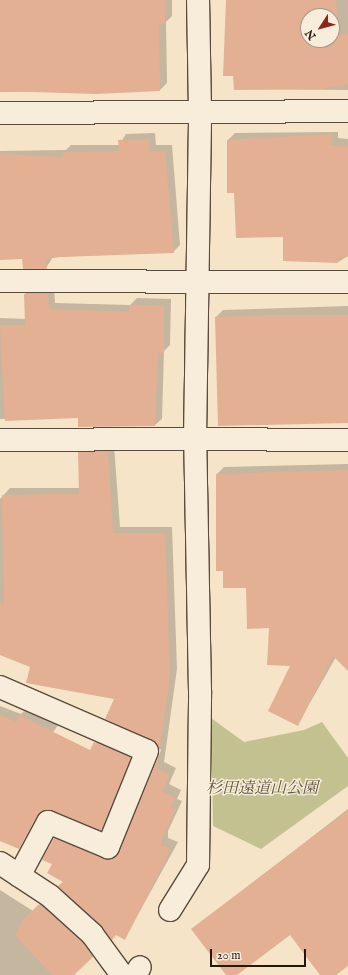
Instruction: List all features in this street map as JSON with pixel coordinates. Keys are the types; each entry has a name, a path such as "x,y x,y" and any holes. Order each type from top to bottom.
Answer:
{"street":[{"path":"170,910 198,865 200,691 195,439 200,112 198,0"},
{"path":"0,113 348,111"},
{"path":"0,281 348,282"},
{"path":"0,440 348,440"},
{"path":"0,687 147,751 108,847 48,822 19,876"},
{"path":"0,863 50,896 132,972"}],"green space":[{"name":"杉田遠道山公園","path":"211,718 244,742 304,730 322,722 348,758 348,786 261,849 213,826"}],"building":[{"path":"0,0 165,0 165,24 159,24 160,91 96,94 0,91"},
{"path":"226,0 336,0 336,8 300,8 300,48 340,48 340,35 348,34 348,84 322,89 234,90 233,76 223,76"},
{"path":"331,134 331,145 348,146 348,257 339,257 338,263 283,261 283,237 236,238 234,193 227,193 227,140"},
{"path":"149,139 149,152 165,151 174,253 60,257 46,259 47,269 23,269 22,259 0,260 0,154 63,157 63,152 119,151 118,140"},
{"path":"24,294 48,294 49,309 129,312 129,305 164,305 164,353 158,353 155,426 78,427 78,418 5,421 0,325 25,325"},
{"path":"348,315 348,423 218,426 215,317"},
{"path":"78,452 108,452 113,533 165,533 170,676 159,755 157,744 105,719 114,699 26,683 30,667 0,655 0,603 4,604 2,495 79,494"},
{"path":"348,470 348,671 333,656 298,726 268,711 290,666 267,665 269,628 247,629 246,588 223,588 223,571 216,571 216,474"},
{"path":"0,715 17,722 19,715 90,750 94,742 131,758 101,831 46,810 37,816 19,849 0,841"},
{"path":"159,757 157,769 170,775 162,791 175,798 171,807 176,809 162,838 161,845 171,849 125,940 116,935 112,940 58,886 63,882 47,873 52,864 42,860 54,838 103,859 116,857"},
{"path":"348,810 348,966 336,975 320,975 290,935 237,975 226,975 191,929"},
{"path":"39,904 83,942 93,957 74,975 52,975 15,935 23,920"}]}
